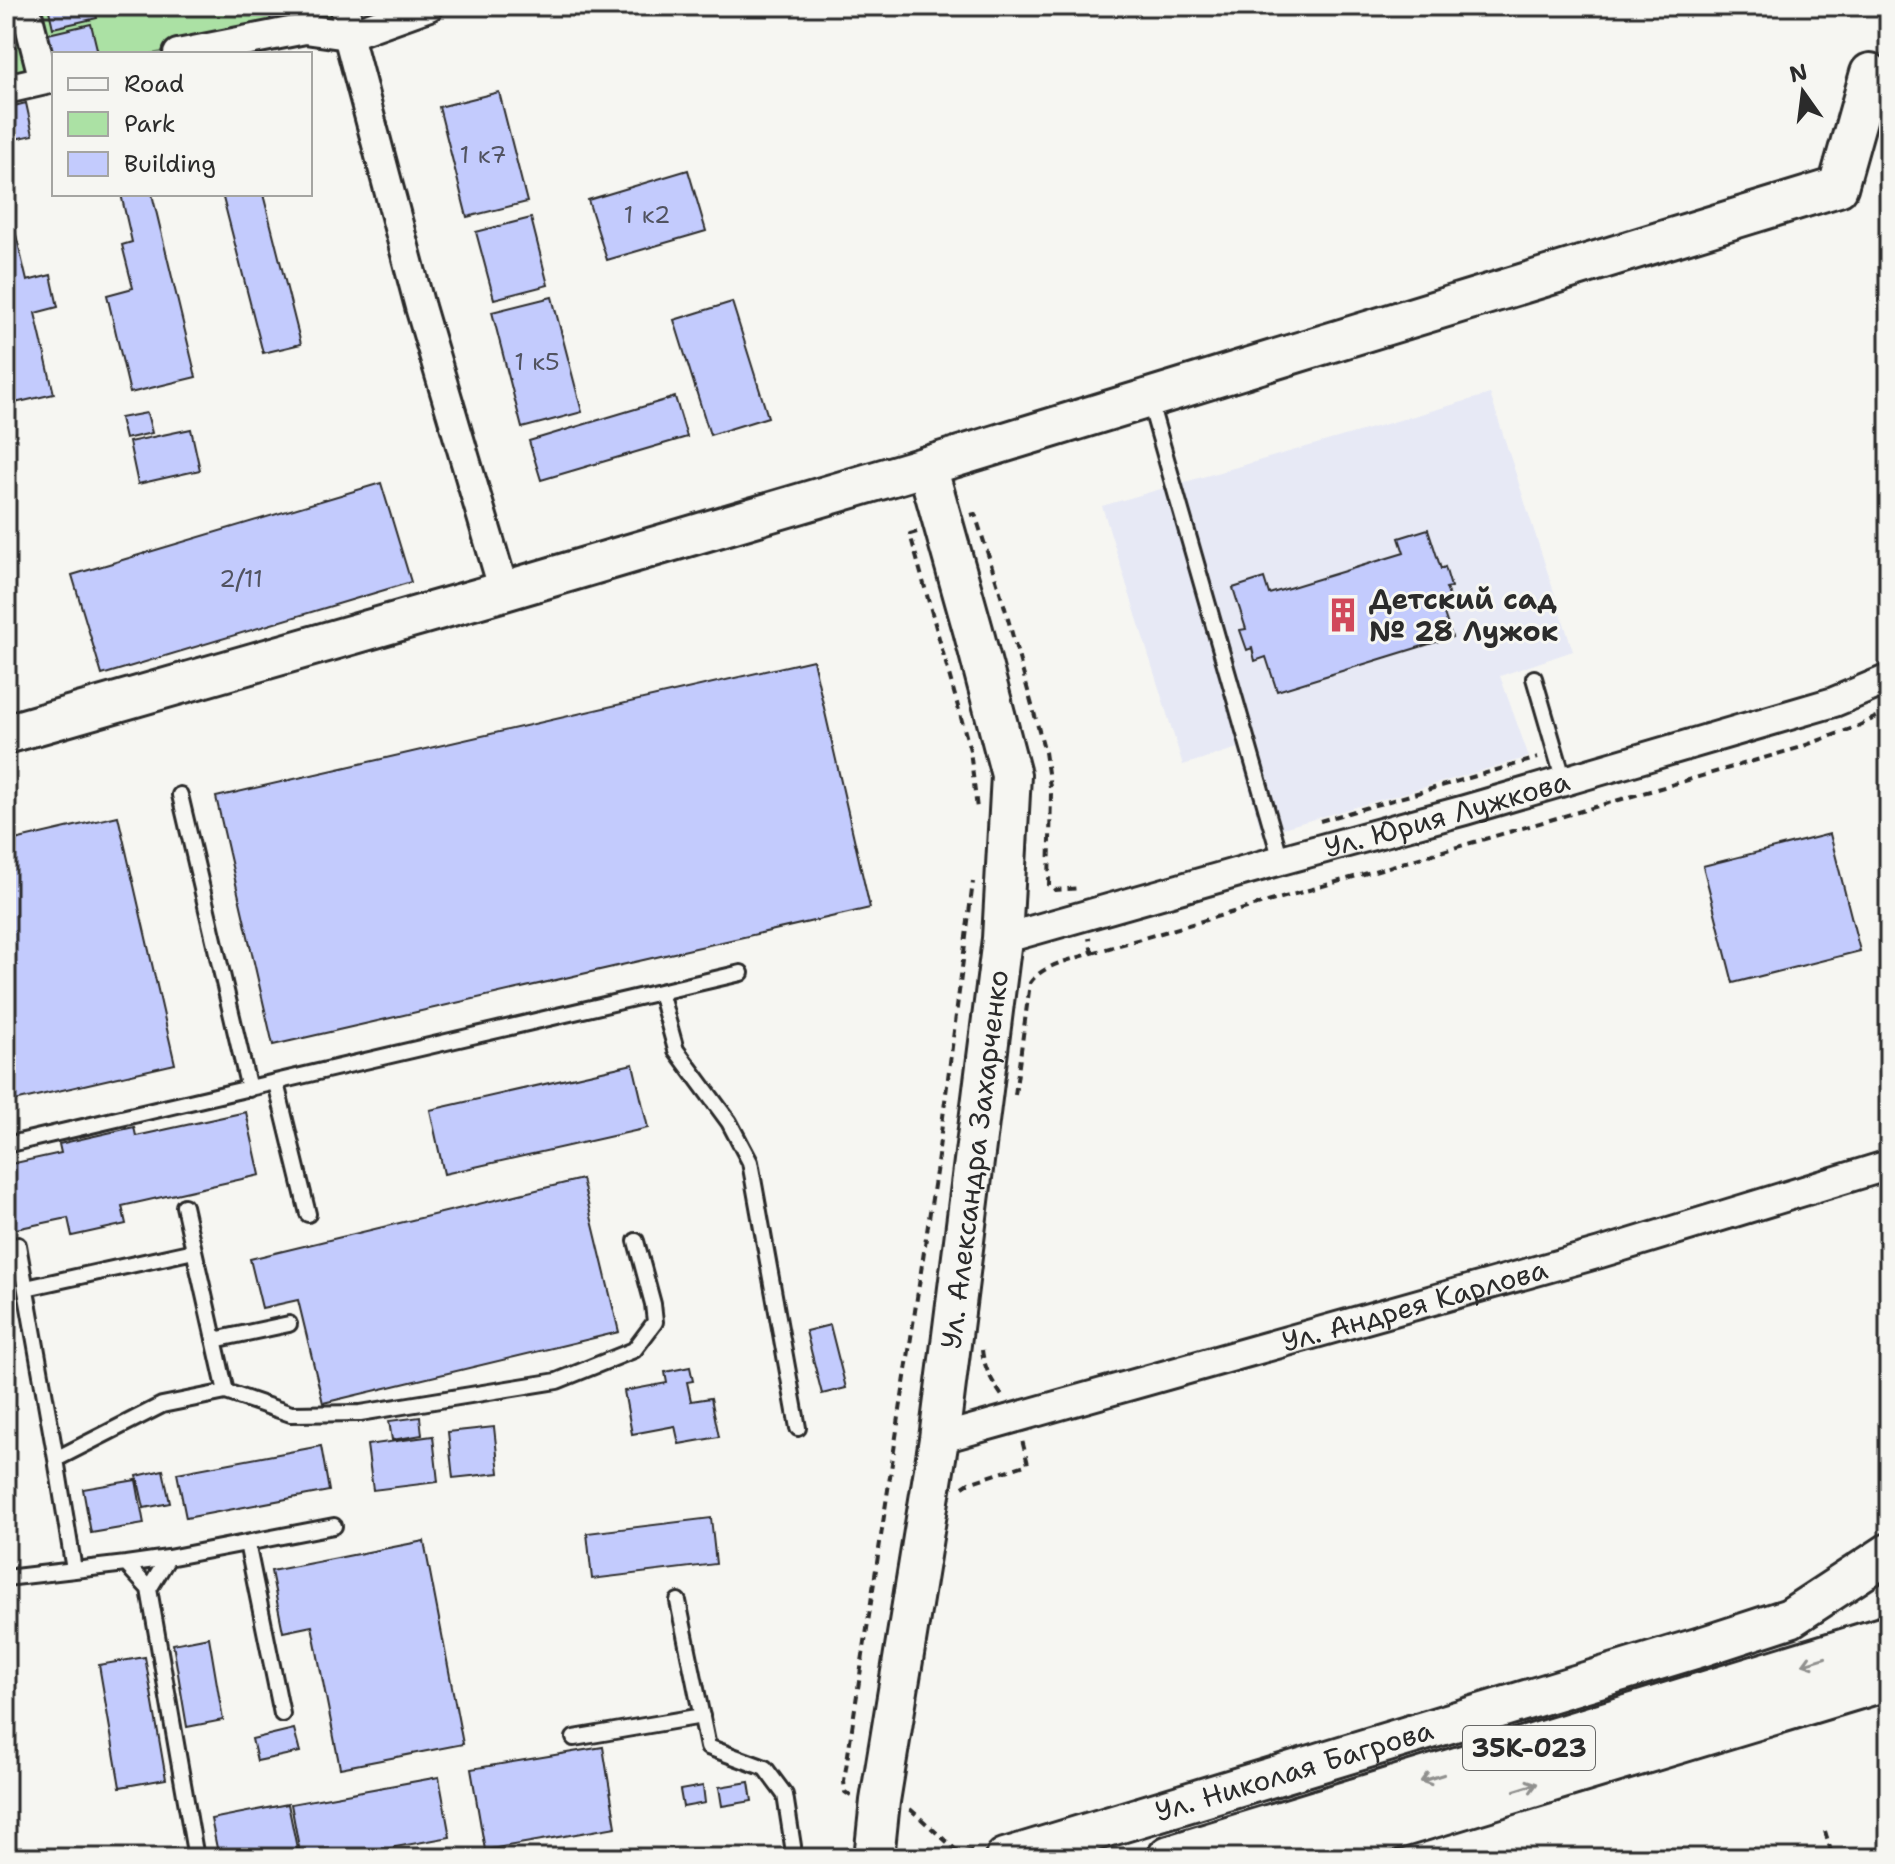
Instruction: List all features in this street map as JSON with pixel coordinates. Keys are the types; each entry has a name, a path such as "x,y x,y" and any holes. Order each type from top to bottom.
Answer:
{"main road":[{"name":"35К-023","path":"1170,1858 1889,1638"},
{"name":"35К-023","path":"1290,1858 1889,1677"}],"street":[{"path":"6,89 49,79 25,6"},
{"path":"345,6 348,35 420,307 504,591"},
{"path":"188,52 305,29 348,35 429,6"},
{"path":"6,734 927,466 1838,187 1870,73"},
{"name":"Ул. Александра Захарченко","path":"874,1858 880,1801 939,1439 1002,939 1011,775 927,466"},
{"name":"Ул. Юрия Лужкова","path":"1002,939 1465,810 1834,702 1889,679"},
{"name":"Ул. Андрея Карлова","path":"939,1439 1600,1253 1889,1165"},
{"name":"Ул. Николая Багрова","path":"992,1854 1642,1665 1790,1618 1889,1553"}],"lane":[{"path":"1149,398 1281,860"},
{"path":"1534,678 1564,781"},
{"path":"180,795 249,1089"},
{"path":"6,1145 741,973"},
{"path":"660,992 676,1050 729,1122 750,1162 798,1428"},
{"path":"276,1083 308,1214"},
{"path":"184,1206 226,1392"},
{"path":"56,1459 162,1405 226,1392 291,1414 360,1413 557,1381 634,1350 655,1322 636,1241"},
{"path":"18,1245 74,1570"},
{"path":"26,1288 194,1251"},
{"path":"214,1340 289,1324"},
{"path":"6,1578 168,1558 334,1526"},
{"path":"247,1543 282,1714"},
{"path":"149,1589 168,1558"},
{"path":"126,1564 149,1589 196,1858"},
{"path":"678,1601 708,1747 765,1768 785,1795 793,1858"},
{"path":"574,1738 702,1716"}],"path":[{"path":"977,819 970,750 910,534 975,514 1045,752 1051,794 1049,885 1055,890 1093,885"},
{"path":"1014,1103 1030,983 1043,970 1092,953 1798,748 1889,711"},
{"path":"1319,821 1556,753"},
{"path":"973,875 936,1172 844,1781 845,1792 857,1799 906,1806 956,1850 992,1854"},
{"path":"1084,916 1092,953"},
{"path":"959,1497 962,1488 969,1483 1028,1464 1016,1417 991,1380 984,1363 983,1344"},
{"path":"1825,1831 1833,1858"}],"shaded area":[{"path":"1490,394 1573,651 1500,676 1529,757 1262,834 1238,748 1183,765 1102,506"}],"green space":[{"path":"6,6 331,6 333,15 161,52 52,52 52,55 6,84"}],"building":[{"path":"48,6 94,6 97,18 53,28"},
{"path":"268,6 309,6 311,18 272,26"},
{"path":"91,24 98,52 52,52 52,57 44,35"},
{"path":"499,92 527,202 467,217 439,107"},
{"path":"26,103 33,135 6,141 6,108"},
{"path":"688,170 706,231 607,260 588,200"},
{"path":"121,196 152,196 196,377 130,393 107,295 133,288 122,245 132,242"},
{"path":"223,196 264,196 301,344 263,353"},
{"path":"9,205 27,281 51,275 58,307 35,313 54,394 6,405 6,206"},
{"path":"531,218 548,285 494,299 476,232"},
{"path":"552,297 582,412 522,428 492,312"},
{"path":"732,302 768,417 710,435 674,320"},
{"path":"675,397 687,437 541,480 529,441"},
{"path":"147,413 152,433 125,439 120,418"},
{"path":"191,429 200,470 138,484 129,442"},
{"path":"381,483 411,582 102,675 72,575"},
{"name":"Детский сад № 28 Лужок","path":"1428,529 1441,569 1445,567 1451,587 1446,588 1450,599 1440,602 1452,637 1277,691 1266,657 1255,661 1252,648 1247,650 1240,630 1246,629 1233,588 1264,578 1269,594 1404,553 1399,538"},
{"path":"813,660 870,908 273,1045 216,797"},
{"path":"118,816 175,1064 6,1103 6,842"},
{"path":"1830,834 1860,951 1733,983 1703,866"},
{"path":"633,1064 648,1128 444,1174 430,1110"},
{"path":"246,1112 260,1175 122,1206 126,1224 72,1236 68,1218 6,1231 6,1165 61,1153 59,1144 134,1127 136,1136"},
{"path":"582,1179 619,1332 323,1403 298,1300 262,1308 250,1259"},
{"path":"830,1325 846,1388 822,1394 806,1331"},
{"path":"690,1367 693,1381 687,1382 691,1401 711,1398 719,1437 679,1444 675,1426 632,1434 624,1391 667,1383 665,1372"},
{"path":"420,1417 422,1435 392,1440 389,1421"},
{"path":"494,1427 499,1473 453,1478 448,1432"},
{"path":"433,1436 438,1482 373,1490 367,1445"},
{"path":"321,1446 329,1491 186,1518 177,1473"},
{"path":"163,1470 170,1503 144,1508 137,1476"},
{"path":"136,1480 144,1524 91,1533 83,1489"},
{"path":"711,1518 716,1564 592,1579 587,1533"},
{"path":"424,1541 463,1744 340,1768 312,1626 283,1632 271,1571"},
{"path":"209,1637 223,1720 187,1727 173,1644"},
{"path":"145,1657 166,1779 120,1787 99,1665"},
{"path":"294,1729 300,1752 257,1761 252,1739"},
{"path":"603,1747 616,1827 485,1850 471,1769"},
{"path":"439,1777 450,1837 336,1858 301,1858 291,1804"},
{"path":"749,1782 752,1801 722,1806 719,1787"},
{"path":"703,1786 705,1803 683,1807 680,1790"},
{"path":"288,1804 299,1858 219,1858 211,1819"}],"place":[{"name":"Детский сад № 28 Лужок","path":"1343,615"}]}
